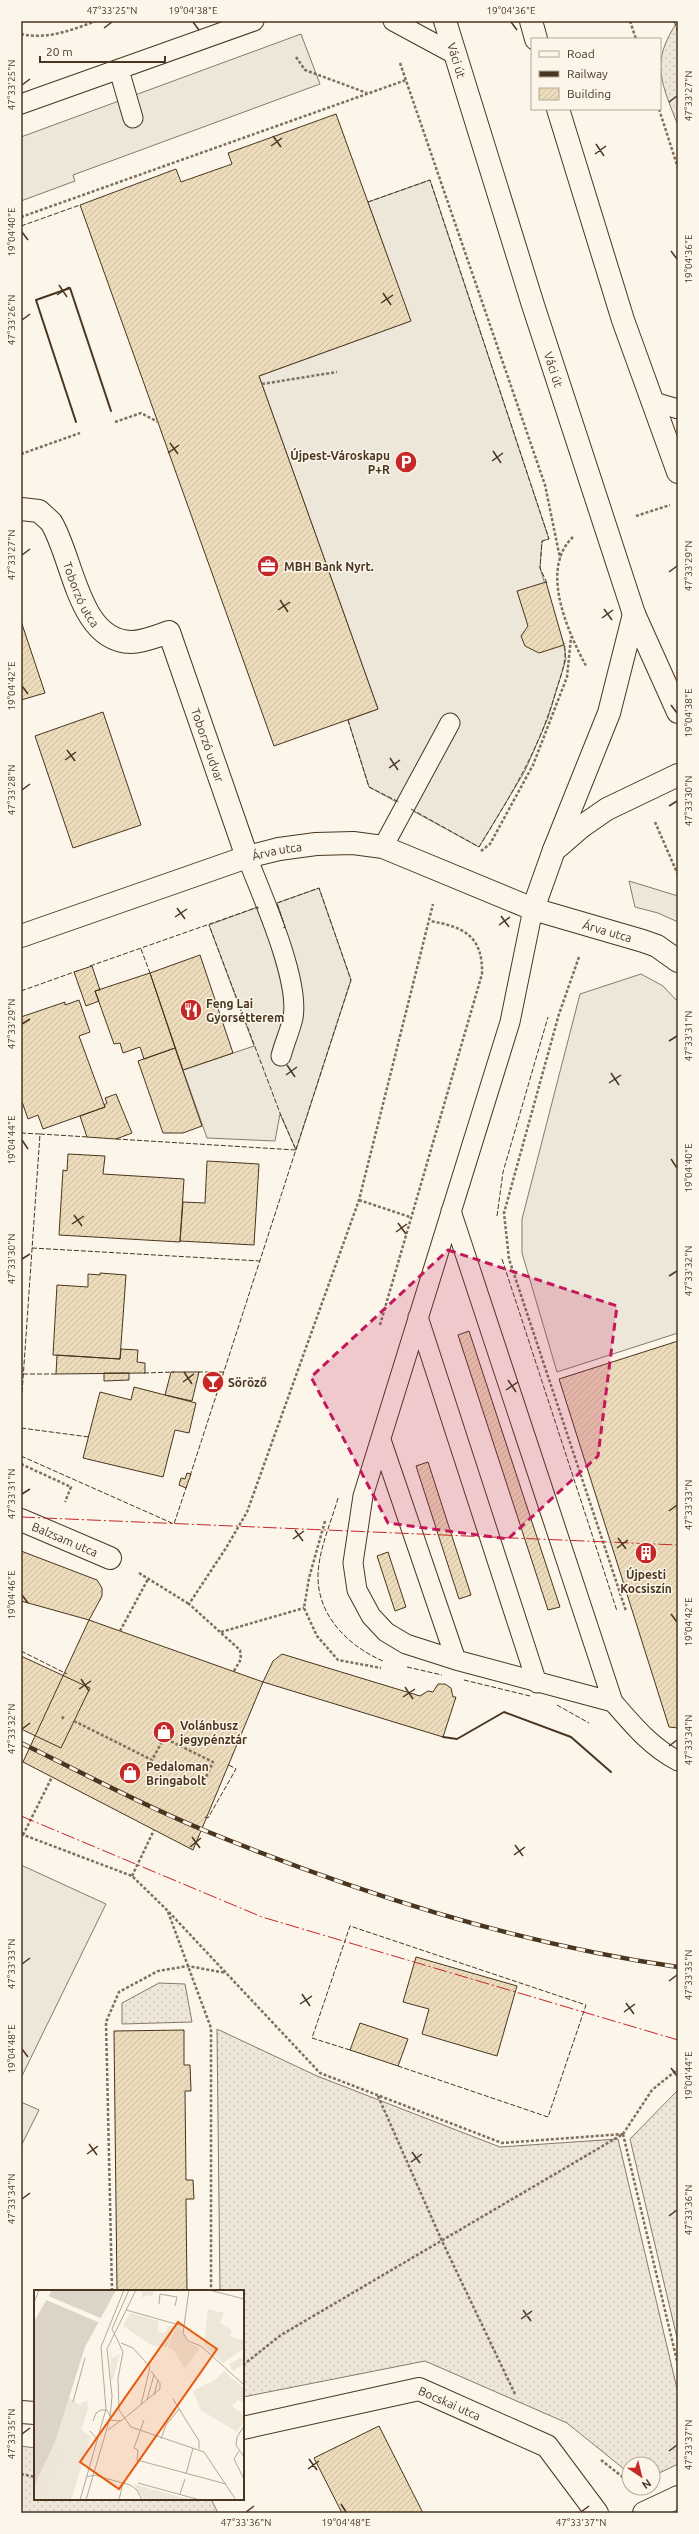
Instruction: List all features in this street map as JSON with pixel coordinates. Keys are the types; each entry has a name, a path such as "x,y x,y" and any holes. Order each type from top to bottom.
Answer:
{"street":[{"name":"Váci út","path":"446,21 533,305 634,614 678,712"},
{"path":"531,21 536,38"},
{"path":"558,110 620,313 678,472"},
{"name":"Toborzó utca","path":"21,509 39,511 51,522 88,614 100,630 118,640 130,642 169,632"},
{"path":"533,909 554,850 609,713 634,614"},
{"name":"Toborzó udvar","path":"169,632 247,857"},
{"path":"554,850 581,826 607,809 678,775"},
{"name":"Árva utca","path":"21,936 247,857 279,849 316,844 352,843 383,847 533,909 643,941 663,950 678,961"},
{"name":"Balzsam utca","path":"21,1520 110,1558"},
{"name":"Bocskai utca","path":"244,2428 418,2389 547,2446 596,2513"},
{"path":"21,2412 34,2413"},
{"path":"644,2513 678,2497"}],"lane":[{"path":"21,104 254,21"},
{"path":"393,21 456,55"},
{"path":"119,70 133,118"},
{"path":"651,401 678,409"},
{"path":"383,847 450,723"},
{"path":"247,857 263,897 294,989 293,1018 280,1056"},
{"path":"533,909 510,1022 363,1496 353,1563 357,1590 371,1616 386,1632 406,1644 537,1683 613,1702"},
{"path":"451,1211 613,1702 659,1751 678,1762"},
{"path":"418,1317 537,1683"},
{"path":"381,1440 456,1660"}],"path":[{"path":"21,34 43,36 66,32 96,21"},
{"path":"630,21 636,38"},
{"path":"296,57 305,70 367,93"},
{"path":"189,1604 226,1548 247,1512 358,1200 434,901 453,875 490,844 533,765 567,677 571,637 556,583 560,558 545,485 398,58"},
{"path":"21,217 406,80"},
{"path":"659,110 678,168"},
{"path":"262,384 337,372"},
{"path":"115,422 141,413 158,422"},
{"path":"21,454 80,434"},
{"path":"378,1332 410,1217 482,974 482,958 476,941 452,925 430,921"},
{"path":"590,925 559,1014 504,1212 509,1259 626,1611"},
{"path":"358,1200 410,1217"},
{"path":"21,1464 71,1487"},
{"path":"110,1558 189,1604 221,1632 240,1650 241,1659 234,1671"},
{"path":"120,1631 148,1579"},
{"path":"221,1632 304,1608"},
{"path":"74,1721 152,1760 164,1738 213,1762 206,1777"},
{"path":"52,1777 22,1834 132,1876 167,1910 320,2073 502,2143 623,2134"},
{"path":"132,1876 154,1830"},
{"path":"167,1910 211,2028 211,2290"},
{"path":"112,2290 106,2022 119,1992 158,1972 188,1966 228,1974"},
{"path":"244,2363 281,2335 623,2134 652,2090 678,2069"},
{"path":"377,2095 442,2241 514,2390"},
{"path":"623,2134 678,2365"},
{"path":"21,2474 34,2477"}],"highlighted area":[{"path":"448,1250 617,1306 598,1456 508,1539 388,1523 311,1377"}],"shaded area":[{"path":"678,21 678,126 663,85 661,61 669,36"},
{"path":"301,34 320,84 73,175 75,181 21,201 21,137"},
{"name":"Újpest-Városkapu P+R","path":"430,180 549,539 542,541 540,568 564,645 566,659 548,718 525,771 479,847 369,787 348,720 378,709 259,376 410,321 368,202"},
{"path":"629,881 678,896 678,922 658,913 635,907"},
{"path":"319,888 351,980 296,1150 280,1114 275,1141 207,1138 183,1070 254,1046 209,925 258,907 275,931 285,927 277,903"},
{"path":"641,974 663,986 678,1002 678,1333 557,1372 522,1253 522,1219 580,994"},
{"path":"21,1865 106,1904 21,2078"},
{"path":"159,1983 185,1984 192,2022 122,2024 122,2003"},
{"path":"217,2029 317,2076 500,2147 618,2139 678,2393 678,2464 661,2472 661,2456 621,2456 621,2467 567,2423 425,2361 244,2397 244,2290 220,2290"},
{"path":"678,2090 678,2342 630,2139"},
{"path":"21,2102 39,2110 21,2146"},
{"path":"21,2446 34,2448 34,2500 212,2500 218,2513 21,2513"}],"building":[{"name":"MBH Bank Nyrt.","path":"336,114 411,321 259,376 378,709 274,746 80,205 176,169 181,182 232,164 228,153"},
{"path":"546,582 564,645 539,653 525,646 521,636 528,626 517,591"},
{"path":"21,621 45,693 21,700"},
{"path":"103,712 141,825 73,848 35,736"},
{"name":"Feng Lai Gyorsétterem","path":"200,955 233,1053 183,1070 150,973"},
{"path":"92,966 100,990 95,991 99,1001 86,1006 74,972"},
{"path":"150,973 175,1048 144,1059 140,1047 123,1053 120,1043 114,1044 95,991"},
{"path":"79,1000 90,1032 79,1036 105,1107 43,1129 38,1115 28,1119 21,1099 21,1017 65,1002 65,1005"},
{"path":"175,1048 202,1126 183,1133 163,1133 138,1061"},
{"path":"116,1094 132,1133 116,1139 87,1137 80,1116 105,1107 104,1105 107,1103 105,1098"},
{"path":"68,1154 105,1156 103,1174 184,1179 180,1242 59,1235 63,1170 67,1171"},
{"path":"207,1161 259,1164 254,1245 180,1241 183,1202 205,1203"},
{"path":"100,1273 126,1275 120,1359 53,1355 57,1285 88,1287 88,1274 100,1275"},
{"path":"469,1331 560,1607 548,1610 458,1335"},
{"name":"Újpesti Kocsiszín","path":"678,1341 678,1728 669,1727 559,1379"},
{"path":"121,1349 138,1350 137,1362 145,1363 145,1373 56,1374 57,1355 120,1359"},
{"path":"171,1372 199,1372 192,1401 165,1395"},
{"path":"104,1373 129,1373 129,1380 104,1381"},
{"path":"134,1387 196,1403 189,1433 175,1430 163,1477 83,1458 100,1392 131,1400"},
{"path":"428,1462 471,1595 459,1599 416,1466"},
{"path":"187,1473 191,1474 186,1488 179,1485 181,1478 185,1479"},
{"path":"21,1551 97,1580 102,1588 102,1596 89,1620 21,1601"},
{"path":"388,1552 406,1607 395,1611 377,1556"},
{"path":"89,1620 263,1682 193,1850 23,1762"},
{"path":"282,1654 420,1696 428,1691 433,1692 438,1684 445,1684 451,1688 453,1697 456,1697 443,1737 263,1682 273,1661"},
{"path":"21,1656 90,1688 61,1748 21,1729"},
{"path":"416,1957 517,1986 497,2056 422,2034 429,2009 403,2002"},
{"path":"360,2023 408,2039 398,2066 350,2050"},
{"path":"184,2030 184,2065 190,2065 191,2091 185,2091 186,2180 193,2180 194,2199 186,2199 187,2290 117,2290 114,2031"},
{"path":"379,2426 423,2513 342,2513 314,2458"}],"railway":[{"path":"21,1743 178,1819 317,1874 435,1913 495,1929 616,1957 678,1967"}],"fence":[{"path":"674,21 678,33"},
{"path":"368,202 430,180 549,539 542,541 540,568 547,583"},
{"path":"21,226 80,205"},
{"path":"411,809 479,847 533,753 549,713 563,667 565,655 564,643"},
{"path":"348,720 369,787 399,802"},
{"path":"190,1476 351,980 319,888 277,903 285,927 281,929"},
{"path":"90,966 258,907 258,909"},
{"path":"116,1139 296,1150 280,1113 209,925"},
{"path":"141,949 150,973"},
{"path":"21,991 77,971"},
{"path":"497,1216 503,1172 548,1017"},
{"path":"21,1133 40,1134 21,1408"},
{"path":"40,1134 88,1137"},
{"path":"32,1248 260,1261"},
{"path":"502,1259 617,1611"},
{"path":"144,1373 174,1372"},
{"path":"198,1372 224,1372"},
{"path":"23,1374 58,1374"},
{"path":"21,1428 89,1437"},
{"path":"21,1456 174,1524 187,1485"},
{"path":"338,1498 320,1557 318,1577 319,1592 330,1617 338,1629 359,1648 383,1661"},
{"path":"21,1651 67,1674"},
{"path":"407,1667 442,1675"},
{"path":"464,1680 530,1696"},
{"path":"557,1705 589,1723"},
{"path":"205,1817 208,1818 236,1769 227,1764"},
{"path":"350,2050 312,2038 350,1926 586,2005 548,2117 398,2066"}],"wall":[{"path":"76,422 36,300 70,288 111,411"},
{"path":"443,1737 457,1739 504,1712 571,1737 611,1772"}],"power":[{"path":"21,1517 678,1545"},
{"path":"21,1816 262,1917 678,2040"}],"place":[{"name":"Újpest-Városkapu P+R","path":"406,462"},
{"name":"MBH Bank Nyrt.","path":"268,566"},
{"name":"Feng Lai Gyorsétterem","path":"191,1010"},
{"name":"Söröző","path":"213,1382"},
{"name":"Újpesti Kocsiszín","path":"646,1553"},
{"name":"Volánbusz jegypénztár","path":"164,1732"},
{"name":"Pedaloman Bringabolt","path":"130,1773"}]}
